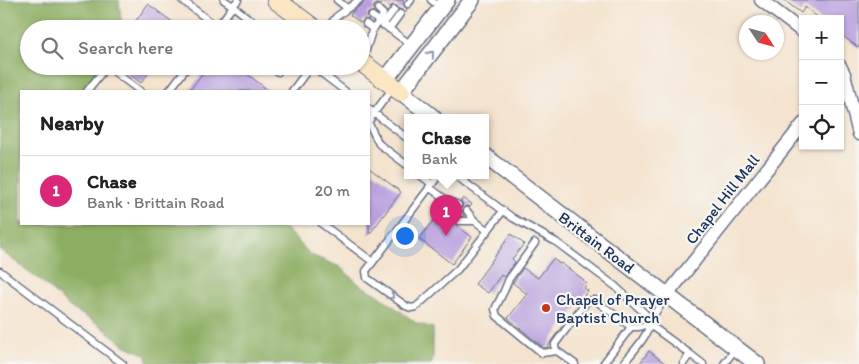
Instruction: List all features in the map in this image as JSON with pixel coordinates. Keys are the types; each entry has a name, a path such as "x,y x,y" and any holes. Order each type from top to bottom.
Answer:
{"main road":[{"path":"276,0 303,20"},
{"path":"370,69 393,87"}],"street":[{"path":"393,87 472,0"},
{"path":"760,0 799,29"},
{"path":"393,87 412,46 439,3"},
{"path":"393,87 429,114"},
{"path":"845,102 859,134"},
{"name":"Chapel Hill Mall","path":"668,296 799,129"},
{"name":"Brittain Road","path":"489,159 757,364"}],"lane":[{"path":"182,0 208,20"},
{"path":"224,0 251,20"},
{"path":"223,20 238,0"},
{"path":"337,0 348,10"},
{"path":"334,20 356,3"},
{"path":"378,9 383,14 384,25"},
{"path":"373,29 384,25 397,12"},
{"path":"372,16 412,46"},
{"path":"370,38 373,29"},
{"path":"89,90 100,75"},
{"path":"119,75 139,90"},
{"path":"170,90 181,75"},
{"path":"293,90 305,75"},
{"path":"324,75 344,90"},
{"path":"393,87 372,111 404,136"},
{"path":"370,124 379,144 404,163"},
{"path":"424,179 456,208 445,199"},
{"path":"435,179 366,271 366,278 406,306 416,307 458,269 504,211"},
{"path":"460,179 513,218 556,242 615,286 650,322 703,364"},
{"path":"468,209 475,221 488,231"},
{"path":"460,219 475,221"},
{"path":"323,225 373,262"},
{"path":"535,243 509,279 495,309 497,316 542,353 557,351"},
{"path":"0,271 123,364"},
{"path":"623,364 645,335 650,322 668,296"},
{"path":"575,364 554,348 587,301 595,300 631,327 639,327 650,322"},
{"path":"604,364 631,327"},
{"path":"724,364 736,348"},
{"path":"683,364 690,354"}],"green space":[{"path":"0,0 119,0 121,20 20,20 20,75 94,75 85,90 20,90 20,225 282,225 311,255 340,267 360,285 377,294 416,323 433,328 433,360 431,364 148,364 147,355 126,346 98,324 71,308 39,279 0,250"}],"building":[{"path":"364,0 403,0 404,6 407,9 405,13 397,6 392,5 390,7 383,2 381,5 377,4 374,6 374,11 368,13 369,20 357,20 350,15"},
{"path":"784,0 859,0 859,48 844,37 844,15 815,15 805,7 801,13"},
{"path":"148,4 170,20 136,20"},
{"path":"130,75 147,75 141,83"},
{"path":"201,75 249,75 268,90 190,90"},
{"path":"370,169 401,192 369,235 370,225"},
{"path":"463,198 472,204 470,207 464,207 462,211 464,215 456,217 454,221 456,225 472,237 452,264 419,239 439,213 447,219 455,217 455,209 459,210 462,208 463,204 461,201"},
{"path":"511,234 524,244 512,259 515,262 504,277 501,275 488,293 475,284"},
{"name":"Chapel of Prayer Baptist Church","path":"553,259 584,280 587,284 584,288 588,291 548,347 544,348 508,318 527,294 513,283 523,268 538,278"},
{"path":"649,351 666,364 639,364"}],"place":[{"name":"Chase","path":"446,236"},
{"name":"Chapel of Prayer Baptist Church","path":"546,308"}]}
